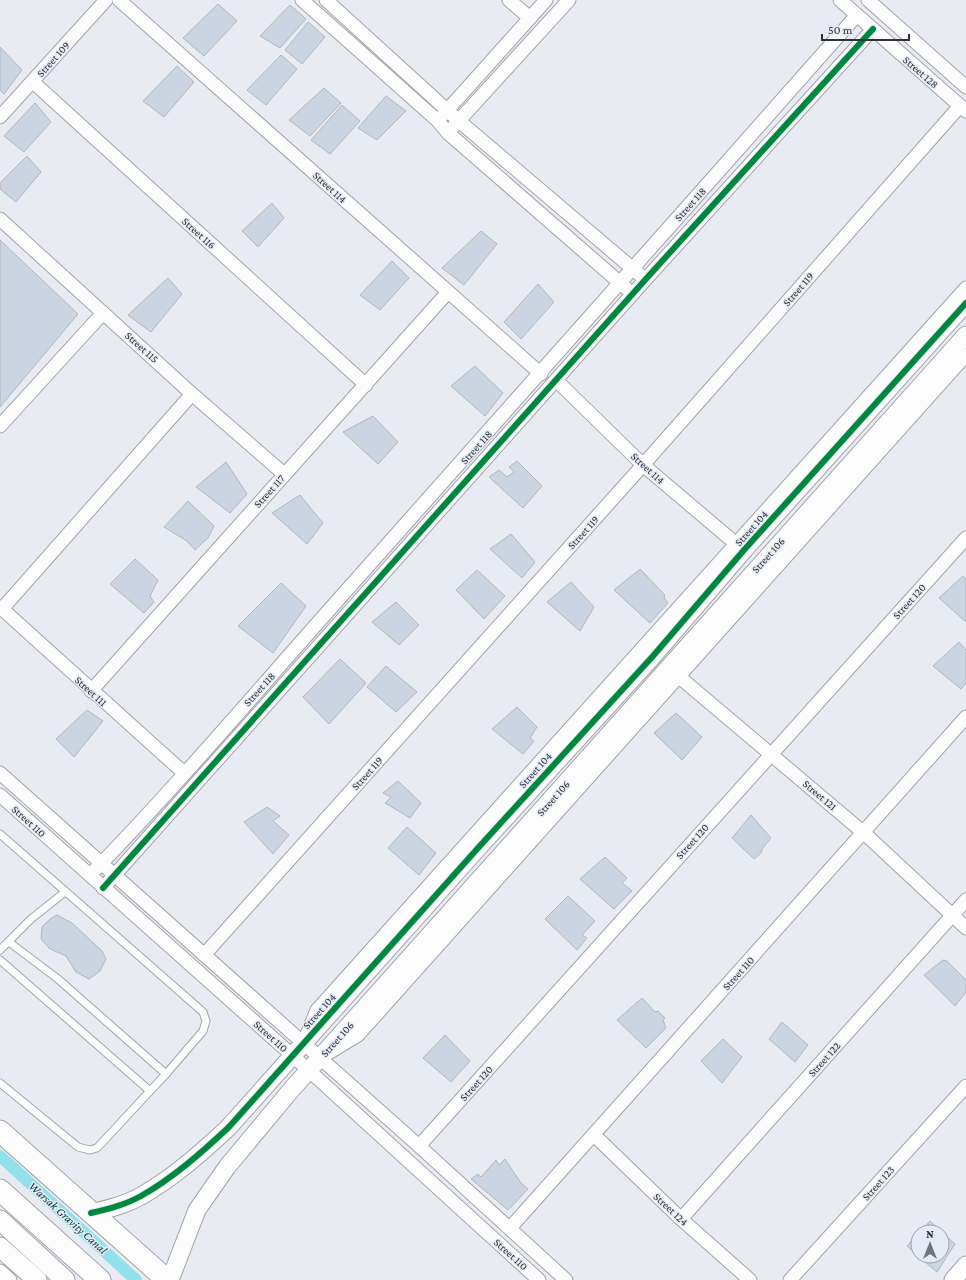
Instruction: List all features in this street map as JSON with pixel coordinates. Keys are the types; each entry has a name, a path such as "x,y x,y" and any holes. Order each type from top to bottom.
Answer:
{"main road":[{"path":"0,1131 167,1280"},
{"path":"0,1190 100,1280"},
{"path":"0,1220 65,1280"},
{"path":"0,1247 37,1280"}],"street":[{"name":"Street 109","path":"0,117 106,0"},
{"name":"Street 114","path":"119,0 541,374"},
{"path":"302,0 438,121 448,133 633,294"},
{"path":"326,0 449,110 459,121 645,280"},
{"path":"510,0 530,18"},
{"path":"438,121 546,0"},
{"path":"448,133 569,0"},
{"name":"Street 128","path":"840,0 963,109"},
{"path":"868,0 966,87"},
{"name":"Street 118","path":"90,875 184,773 541,374 620,282 857,15"},
{"path":"104,888 645,280 873,29"},
{"name":"Street 116","path":"33,82 366,385"},
{"name":"Street 119","path":"204,955 963,109"},
{"name":"Street 115","path":"0,219 104,312 192,394 284,474"},
{"path":"740,547 960,305 966,288"},
{"name":"Street 117","path":"91,691 448,292"},
{"name":"Street 104","path":"91,1213 119,1206 140,1196 192,1161 228,1128 298,1050 386,942 478,848 564,744 653,656 740,547 852,430 960,305"},
{"path":"0,426 104,312"},
{"name":"Street 106","path":"170,1280 197,1210 227,1167 308,1071 408,970 495,863 673,672 779,554 869,443 966,335"},
{"path":"779,554 966,355"},
{"name":"Street 114","path":"556,381 643,465 740,547"},
{"path":"1,608 192,394"},
{"path":"852,430 869,443"},
{"name":"Street 120","path":"419,1146 770,753 966,538"},
{"name":"Street 111","path":"1,608 91,691 184,773"},
{"path":"408,970 673,672"},
{"name":"Street 121","path":"673,672 864,833 966,928"},
{"name":"Street 110","path":"510,1228 966,718"},
{"path":"386,942 564,744"},
{"name":"Street 110","path":"0,773 204,955 298,1050 308,1071 539,1280"},
{"name":"Street 110","path":"0,795 104,888 298,1050 320,1058 566,1280"},
{"path":"478,848 495,863"},
{"name":"Street 122","path":"681,1219 966,900"},
{"name":"Street 123","path":"790,1280 966,1086"},
{"name":"Street 124","path":"594,1135 681,1219 750,1280"},
{"path":"0,1271 10,1280"}],"lane":[{"path":"0,834 203,1012 206,1021 203,1031 166,1074 97,1148 90,1150 78,1147 0,1083"},
{"path":"0,950 31,919 65,892"},
{"path":"9,942 58,979 166,1074"},
{"path":"0,960 150,1090"}],"building":[{"path":"218,4 237,21 204,56 183,38"},
{"path":"290,5 306,19 280,48 260,36"},
{"path":"308,22 325,37 302,64 285,50"},
{"path":"0,47 22,70 4,94 0,90"},
{"path":"281,55 297,69 266,105 247,90"},
{"path":"177,66 194,82 164,117 143,101"},
{"path":"324,88 341,103 310,136 289,120"},
{"path":"386,96 406,111 377,140 358,128"},
{"path":"35,103 51,122 24,152 4,136"},
{"path":"342,105 360,121 330,154 311,140"},
{"path":"27,156 41,172 16,202 0,189 0,183"},
{"path":"272,203 284,218 258,247 242,231"},
{"path":"481,231 497,244 464,285 442,268"},
{"path":"0,240 78,314 0,407"},
{"path":"392,261 409,278 380,310 360,295"},
{"path":"168,278 182,294 151,332 128,315"},
{"path":"538,284 554,302 521,339 504,322"},
{"path":"475,366 503,393 485,416 451,386"},
{"path":"373,416 398,442 378,464 343,432"},
{"path":"517,461 542,486 523,508 489,477 499,470 507,477 514,472 509,467"},
{"path":"226,462 247,494 230,513 196,487"},
{"path":"300,495 323,523 307,544 272,513"},
{"path":"188,501 214,526 208,538 195,550 187,541 164,527"},
{"path":"511,534 535,562 522,578 490,549"},
{"path":"135,559 158,580 150,596 154,602 144,613 110,584"},
{"path":"640,569 665,595 664,598 668,603 650,623 614,590"},
{"path":"477,570 505,596 484,619 456,590"},
{"path":"963,576 966,579 966,622 939,598"},
{"path":"571,582 594,607 580,631 547,602"},
{"path":"281,583 306,606 273,653 238,626"},
{"path":"396,602 419,625 399,645 372,622"},
{"path":"959,642 966,650 966,683 961,689 933,666"},
{"path":"340,659 366,683 329,724 303,697"},
{"path":"386,666 417,692 396,712 367,687"},
{"path":"517,707 537,727 530,738 534,741 523,754 492,729"},
{"path":"87,710 103,721 74,757 56,739"},
{"path":"676,713 702,737 682,760 654,733"},
{"path":"398,781 421,803 410,818 385,803 391,797 383,793"},
{"path":"267,807 280,816 273,821 289,835 273,854 244,822"},
{"path":"751,815 771,838 762,849 762,852 754,859 732,838"},
{"path":"407,827 436,853 419,875 388,848"},
{"path":"605,857 627,878 622,883 632,891 614,909 580,879"},
{"path":"568,896 595,921 582,935 587,938 577,950 545,919"},
{"path":"57,915 72,923 102,951 106,959 100,971 89,979 76,972 66,956 50,949 41,939 42,927 50,919"},
{"path":"943,960 947,961 966,980 966,992 955,1006 924,975"},
{"path":"642,998 655,1012 658,1011 665,1018 663,1020 666,1028 646,1048 617,1020"},
{"path":"782,1022 808,1045 795,1062 769,1039"},
{"path":"445,1035 470,1061 451,1082 423,1058"},
{"path":"723,1039 742,1057 722,1083 701,1061"},
{"path":"505,1159 521,1183 528,1189 508,1210 471,1179 478,1174 481,1177 496,1160 499,1165"},
{"path":"950,1239 955,1244 950,1252"},
{"path":"928,1264 942,1264 937,1272"}],"waterway":[{"name":"Warsak Gravity Canal","path":"0,1156 136,1280"}],"cycle path":[{"path":"103,888 645,280 873,29"},
{"path":"91,1213 129,1202 153,1189 186,1165 228,1128 478,848 653,656 744,550 966,303"}]}
